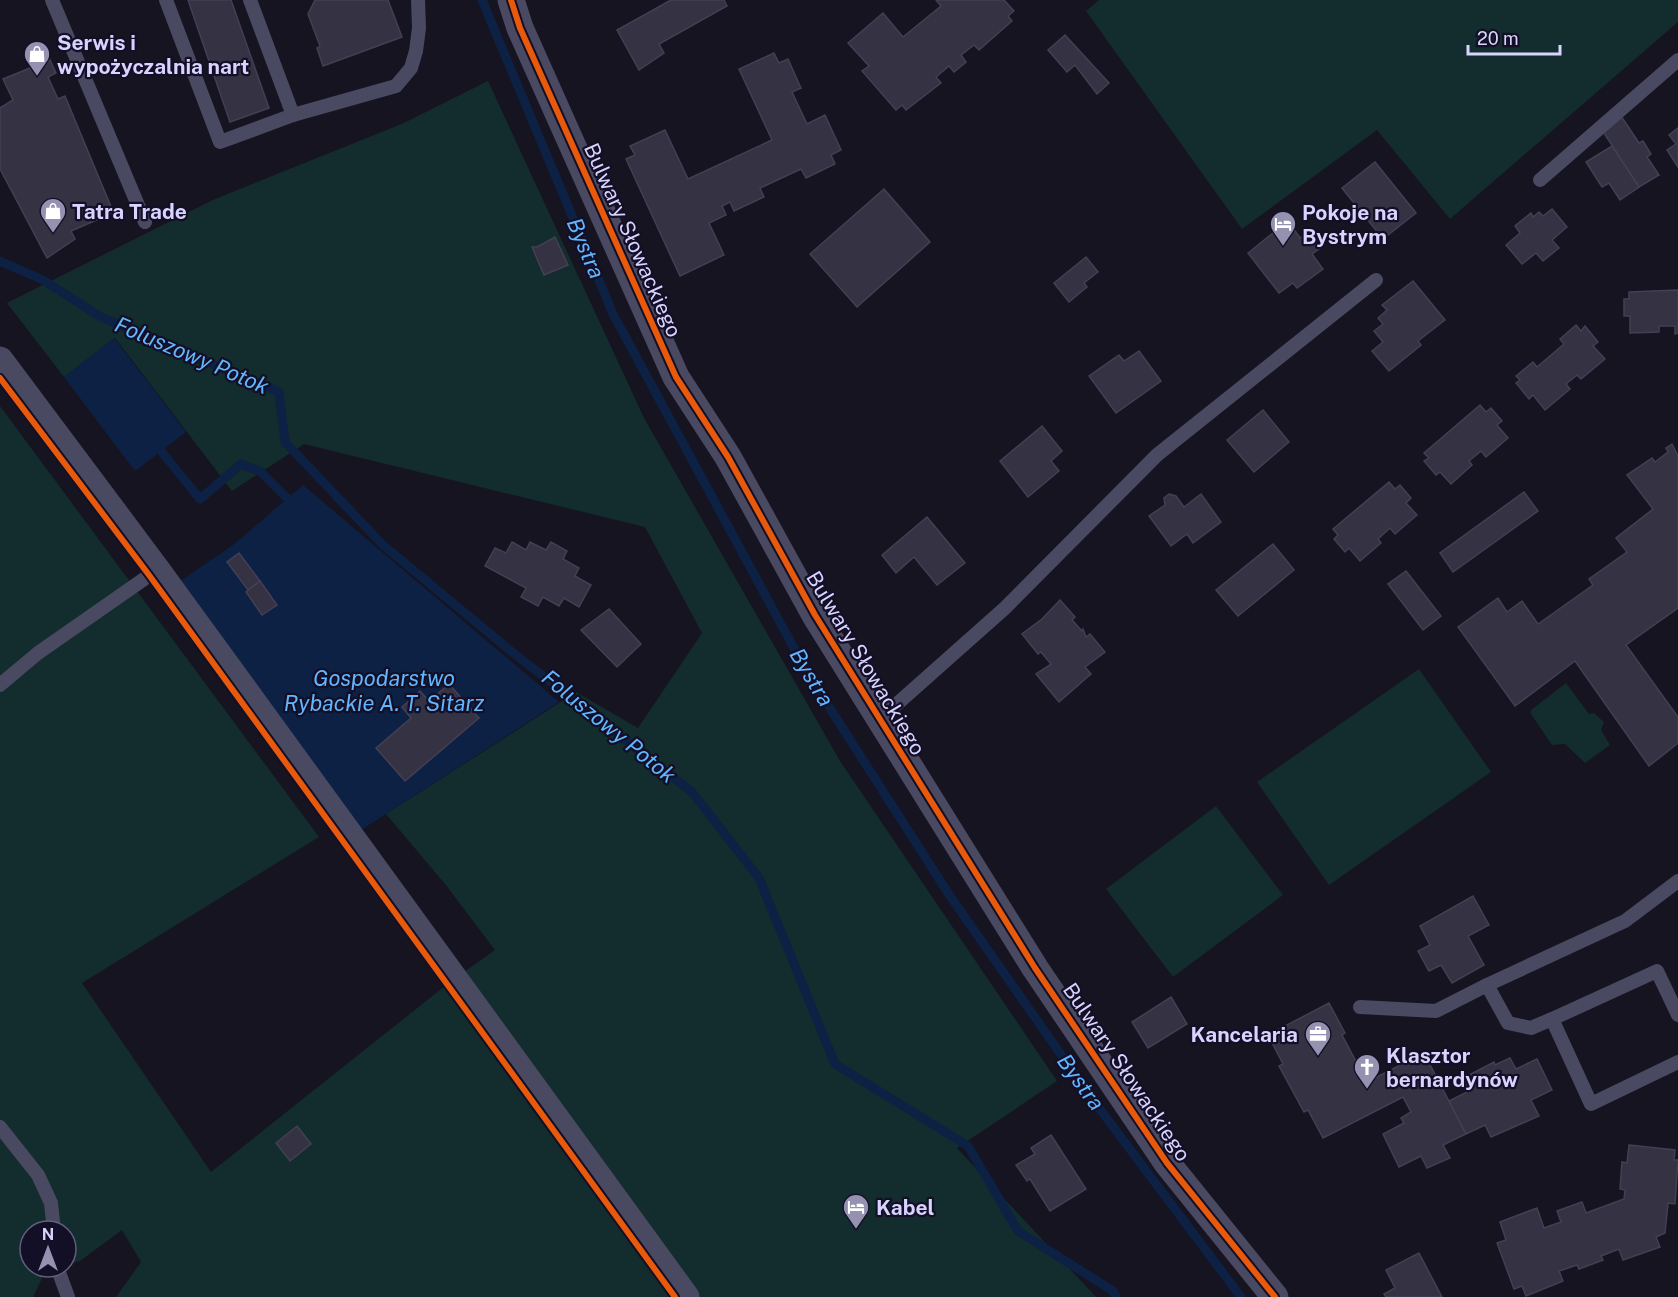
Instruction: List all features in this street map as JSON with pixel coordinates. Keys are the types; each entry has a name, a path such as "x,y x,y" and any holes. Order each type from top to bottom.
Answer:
{"street":[{"name":"Bulwary Słowackiego","path":"511,0 520,28 676,377 728,457 815,615 1035,968 1167,1163 1275,1297"},
{"path":"0,360 157,570 686,1297"}],"lane":[{"path":"52,0 145,222"},
{"path":"166,0 220,142 293,115 396,86 411,68 416,51 419,28 418,0"},
{"path":"250,0 293,115"},
{"path":"1540,180 1678,60"},
{"path":"880,719 1005,608 1157,455 1376,280"},
{"path":"0,685 38,653 157,570"},
{"path":"1360,1007 1436,1011 1625,921 1678,882"},
{"path":"1487,985 1508,1023 1531,1028 1657,971 1678,1015"},
{"path":"1552,1019 1591,1104 1678,1062"},
{"path":"0,1127 38,1175 51,1203 53,1219"},
{"path":"61,1279 68,1297"}],"green space":[{"path":"1099,0 1678,0 1678,22 1450,219 1377,130 1242,229 1086,11"},
{"path":"488,81 644,418 840,761 1057,1081 957,1148 1096,1297 116,1297 141,1262 122,1230 78,1262 78,1219 18,1219 18,1279 42,1279 33,1297 0,1297 0,406 319,837 82,983 211,1172 450,982 495,950 445,884 386,814 576,692 638,728 702,633 645,527 304,444 232,491 115,338 64,377 7,303 215,199 404,123"},
{"path":"1419,669 1491,772 1329,885 1257,782"},
{"path":"1566,683 1589,714 1594,713 1604,722 1601,730 1610,745 1585,763 1565,744 1552,745 1531,714 1531,710"},
{"path":"1216,806 1283,895 1173,977 1106,889"}],"water":[{"path":"114,338 186,432 135,471 64,377"},
{"name":"Gospodarstwo Rybackie A. T. Sitarz","path":"303,485 559,702 358,832 179,582 233,545"}],"building":[{"path":"188,0 231,0 269,108 230,122"},
{"path":"315,0 388,0 402,37 323,66 317,48 320,46 308,14"},
{"path":"671,0 724,0 727,6 659,44 664,53 639,70 617,30"},
{"path":"936,0 1004,0 1014,11 1008,16 1012,21 979,50 974,45 961,55 966,62 954,72 949,66 936,77 941,83 906,110 902,105 896,110 862,71 869,66 848,43 883,13 903,37 941,6"},
{"path":"1065,35 1109,83 1097,94 1075,65 1067,72 1048,50"},
{"path":"774,53 779,63 788,59 801,88 792,92 807,124 825,115 841,150 831,155 835,164 806,178 801,169 760,188 764,197 734,211 730,202 722,206 726,215 709,223 724,255 680,276 626,159 635,155 630,146 665,130 688,179 772,140 739,69"},
{"path":"50,60 56,73 48,77 58,99 65,96 112,209 116,208 118,211 71,231 75,239 47,258 0,169 0,108 13,100 3,79"},
{"path":"1621,116 1639,143 1643,141 1651,154 1647,157 1659,175 1639,187 1602,130"},
{"path":"1678,128 1678,167 1667,150 1676,144 1669,135"},
{"path":"1612,146 1639,187 1620,200 1609,183 1602,187 1586,162"},
{"path":"1375,162 1416,213 1383,239 1342,188"},
{"path":"884,189 930,242 857,307 810,254"},
{"path":"1552,209 1567,227 1552,240 1559,248 1543,261 1536,253 1522,264 1506,245 1520,233 1515,226 1531,213 1533,217 1539,212 1543,216"},
{"path":"1288,221 1300,238 1307,233 1319,249 1312,254 1323,269 1297,288 1293,283 1279,293 1248,253"},
{"path":"555,237 568,265 544,275 532,247 537,247"},
{"path":"1086,257 1098,272 1084,283 1087,287 1069,302 1054,283"},
{"path":"1413,281 1445,320 1418,341 1421,345 1389,371 1372,351 1383,342 1374,331 1383,324 1378,318 1387,310 1382,305"},
{"path":"1678,290 1678,333 1675,334 1675,326 1659,326 1659,332 1630,333 1630,316 1624,316 1624,299 1629,299 1629,292"},
{"path":"1576,325 1581,331 1585,326 1598,342 1593,346 1605,359 1581,379 1577,375 1566,384 1570,389 1545,410 1533,395 1529,399 1516,383 1520,380 1516,376 1533,362 1537,367 1564,344 1560,339"},
{"path":"1139,351 1161,381 1116,413 1089,376 1119,355 1124,361"},
{"path":"1480,405 1486,412 1491,408 1502,421 1497,425 1508,438 1486,457 1481,451 1469,461 1472,465 1451,484 1440,472 1436,475 1424,461 1429,458 1424,453"},
{"path":"1263,410 1289,442 1254,472 1227,440"},
{"path":"1042,426 1062,451 1051,461 1059,471 1028,497 1000,461"},
{"path":"1672,444 1678,456 1678,608 1626,645 1678,717 1678,743 1649,766 1575,661 1515,706 1458,627 1498,598 1507,612 1522,601 1538,624 1593,585 1589,579 1627,552 1616,538 1653,509 1627,475 1652,458 1655,462 1668,452 1666,448"},
{"path":"1389,482 1395,489 1400,485 1411,498 1406,503 1417,515 1395,534 1390,528 1378,539 1381,543 1360,561 1349,548 1345,552 1334,539 1338,535 1333,529"},
{"path":"1524,492 1538,511 1453,572 1440,553"},
{"path":"1169,494 1176,496 1184,507 1201,494 1221,522 1193,543 1187,534 1171,546 1149,516 1165,505 1164,498"},
{"path":"927,517 965,563 937,585 914,557 896,573 882,555"},
{"path":"512,542 526,550 530,542 546,550 551,542 567,551 563,559 579,568 575,576 591,585 579,607 564,598 559,606 543,597 538,606 521,597 526,588 485,566 495,548 506,553"},
{"path":"1273,544 1294,570 1238,616 1216,590"},
{"path":"239,553 260,581 248,590 227,562"},
{"path":"1406,571 1441,616 1423,630 1388,584"},
{"path":"260,581 277,605 262,615 246,592"},
{"path":"1060,600 1075,617 1072,620 1082,631 1083,629 1086,637 1090,634 1105,652 1085,667 1091,674 1059,702 1036,674 1051,664 1041,652 1038,654 1022,634 1042,619"},
{"path":"609,609 641,644 617,667 581,630"},
{"path":"449,684 479,718 405,781 376,748 411,718 402,707 420,691 429,701"},
{"path":"1473,896 1489,925 1468,936 1484,965 1452,983 1441,965 1429,971 1418,951 1430,945 1420,926"},
{"path":"1171,997 1187,1024 1148,1048 1132,1022"},
{"name":"Klasztor bernardynów","path":"1329,1003 1345,1033 1342,1035 1367,1082 1424,1053 1466,1134 1443,1145 1450,1158 1427,1168 1421,1156 1399,1167 1383,1134 1404,1123 1401,1118 1411,1112 1403,1097 1323,1138 1308,1110 1304,1112 1279,1066 1283,1064 1268,1035"},
{"path":"1510,1058 1516,1069 1537,1059 1552,1090 1531,1100 1539,1116 1491,1137 1485,1125 1466,1134 1449,1101 1469,1091 1463,1078 1494,1062 1495,1065"},
{"path":"297,1126 311,1144 290,1161 276,1143"},
{"path":"1051,1135 1086,1189 1050,1211 1030,1179 1027,1181 1016,1165 1035,1154 1031,1148"},
{"path":"1629,1145 1675,1150 1674,1160 1678,1160 1675,1204 1668,1203 1665,1233 1656,1237 1660,1247 1623,1260 1619,1249 1601,1256 1603,1260 1579,1269 1577,1265 1559,1271 1563,1281 1526,1296 1522,1286 1514,1289 1497,1243 1506,1240 1500,1222 1537,1208 1544,1228 1561,1222 1557,1211 1582,1202 1586,1213 1624,1199 1625,1190 1620,1189 1622,1162 1627,1163"},
{"path":"1419,1253 1442,1297 1386,1297 1384,1294 1395,1288 1386,1270"}],"waterway":[{"name":"Bystra","path":"482,0 613,314 808,674 950,896 1090,1096 1241,1297"},
{"name":"Foluszowy Potok","path":"0,261 43,280 101,317 279,392 285,442 383,545 512,652 692,792 759,878 835,1064 968,1146 1018,1231 1113,1291 1116,1297"},
{"path":"161,451 200,499 241,464 261,472 287,498"}],"cycle path":[{"path":"511,0 520,28 676,377 728,457 815,615 1035,968 1167,1163 1275,1297"},
{"path":"0,378 149,575 675,1297"}],"place":[{"name":"Serwis i wypożyczalnia nart","path":"37,77"},
{"name":"Tatra Trade","path":"53,234"},
{"name":"Pokoje na Bystrym","path":"1283,247"},
{"name":"Kancelaria","path":"1318,1057"},
{"name":"Klasztor bernardynów","path":"1367,1090"},
{"name":"Kabel","path":"856,1230"}]}
